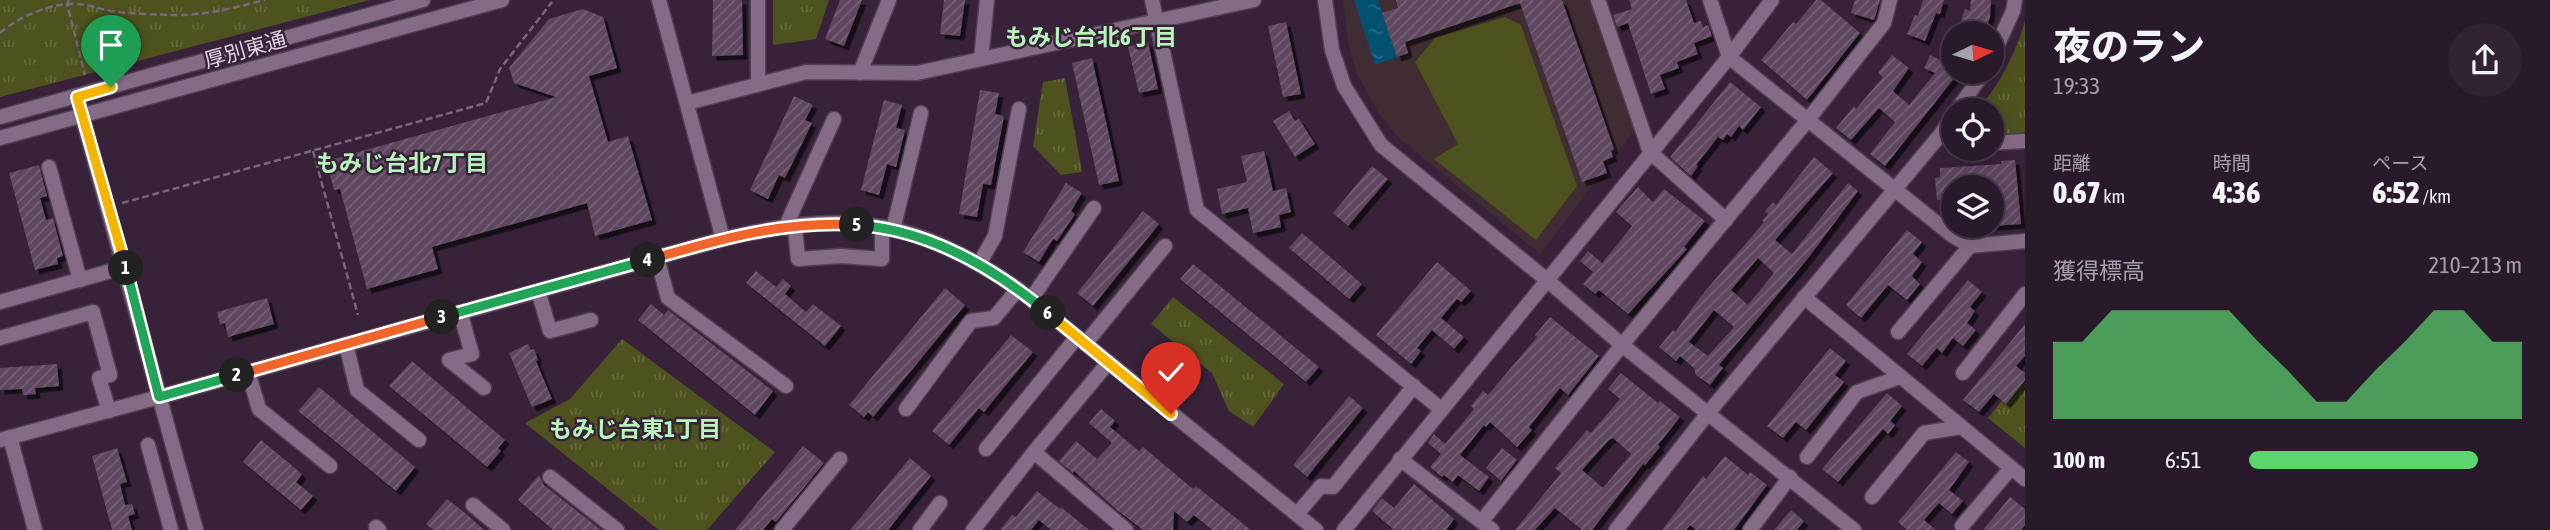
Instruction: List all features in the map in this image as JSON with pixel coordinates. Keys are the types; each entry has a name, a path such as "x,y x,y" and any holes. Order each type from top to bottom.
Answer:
{"street":[{"name":"厚別東通","path":"0,117 423,0"},
{"path":"445,0 450,15"},
{"name":"厚別東通","path":"0,138 502,0"},
{"path":"659,0 723,239"},
{"path":"758,0 758,84"},
{"path":"860,73 889,0"},
{"path":"981,59 987,0"},
{"path":"1152,0 1197,210 1441,410"},
{"path":"687,103 806,72 917,73 1254,0"},
{"path":"1325,0 1332,50 1344,86 1381,145 1547,280 1622,345 1854,530"},
{"path":"1598,0 1650,152 1727,220"},
{"path":"1710,0 1729,57 1952,236 1970,246 2025,240"},
{"path":"1344,530 1729,57 1772,0"},
{"path":"1400,459 1487,526 1622,345 1727,220 1884,23 1890,0"},
{"path":"2004,31 2015,0"},
{"path":"77,97 196,530"},
{"path":"979,264 995,236 1019,109"},
{"path":"834,119 790,227 798,259 841,256 882,259 887,229 921,113"},
{"path":"2004,142 2025,141"},
{"path":"1616,530 1709,412 1893,190 1941,143"},
{"path":"49,167 80,280"},
{"path":"1031,299 1094,208"},
{"path":"35,530 5,438 723,239 824,223 887,229 964,256 979,264 1031,299 1316,530"},
{"path":"986,449 1165,246"},
{"path":"1898,332 1970,246"},
{"path":"657,257 668,298 786,386"},
{"path":"0,302 125,267"},
{"path":"906,409 971,321 994,318 1018,289"},
{"path":"538,290 550,331 591,320"},
{"path":"1963,373 2025,294"},
{"path":"1804,297 2025,479"},
{"path":"0,338 93,312 110,375 99,378 109,411"},
{"path":"460,312 472,354 449,360 484,388"},
{"path":"346,344 358,390 418,440"},
{"path":"973,530 1108,363"},
{"path":"248,372 259,409 330,466"},
{"path":"1807,457 1857,392 1900,376"},
{"path":"1297,514 1321,486 1333,487 1414,386"},
{"path":"1872,497 1924,433 1961,427"},
{"path":"148,445 171,530"},
{"path":"1034,452 1126,530"},
{"path":"782,530 840,460"},
{"path":"1962,526 2011,468"},
{"path":"550,477 617,530"},
{"path":"1749,530 1790,478"},
{"path":"161,492 184,484"},
{"path":"920,530 940,503"},
{"path":"472,505 503,530"}],"path":[{"path":"0,33 32,14 68,2 113,11 172,15 208,13 265,0"},
{"path":"68,2 85,75"},
{"path":"108,207 485,103 500,69 552,2"},
{"path":"313,150 358,315"}],"shaded area":[{"path":"1343,0 1593,0 1636,128 1540,254 1399,138 1379,114 1357,74 1348,43"}],"green space":[{"path":"0,0 370,0 0,97"},
{"path":"773,0 829,0 816,39 773,45"},
{"path":"1505,17 1521,25 1577,186 1536,240 1434,159 1458,144 1415,62 1435,38"},
{"path":"2025,21 2025,133 2004,134 2004,98 1987,98 1997,84 2004,84 2004,72"},
{"path":"1065,78 1082,172 1061,175 1033,146 1043,82"},
{"path":"1173,297 1284,384 1253,427 1229,411 1212,373 1151,324"},
{"path":"622,339 775,452 707,530 659,530 525,423 570,399"},
{"path":"2025,371 2025,448 1988,418"}],"water":[{"path":"1354,0 1378,0 1397,57 1375,65"}],"building":[{"path":"713,0 742,0 743,55 712,56"},
{"path":"840,0 862,0 844,46 825,39"},
{"path":"944,0 965,0 960,36 940,34"},
{"path":"1396,0 1562,0 1614,149 1611,151 1613,157 1603,161 1607,173 1582,182 1520,3 1405,42 1408,53 1397,57 1382,13 1398,8"},
{"path":"1629,0 1686,0 1694,23 1701,21 1703,27 1708,25 1712,36 1694,43 1698,54 1677,62 1679,68 1660,75 1665,89 1651,94 1628,23 1617,27 1613,15 1632,9"},
{"path":"1816,0 1821,0 1860,33 1807,100 1761,60"},
{"path":"1855,0 1880,0 1874,20 1851,13"},
{"path":"1923,0 1944,0 1940,14 1936,13 1925,41 1907,34 1915,15 1918,16"},
{"path":"1971,0 1991,0 1989,21 1961,21 1965,9 1970,11"},
{"path":"583,9 603,17 617,68 589,76 608,142 628,136 652,220 595,236 587,203 432,247 438,269 367,289 340,189 334,190 326,161 556,97 514,83 509,68 549,19"},
{"path":"1286,22 1301,94 1283,97 1268,26"},
{"path":"1148,42 1158,89 1139,93 1128,47"},
{"path":"1892,55 1909,68 1893,91 1909,105 1935,73 1924,68 1930,55 1941,60 1941,84 1950,84 1885,166 1870,154 1895,122 1879,108 1851,140 1836,128 1883,77 1878,73"},
{"path":"1092,58 1119,181 1099,185 1072,63"},
{"path":"1730,82 1761,107 1743,130 1739,126 1731,137 1727,134 1723,140 1718,137 1696,165 1698,166 1691,176 1670,157"},
{"path":"980,90 999,93 995,114 1004,116 991,185 983,184 977,217 959,214"},
{"path":"794,96 813,105 805,120 812,123 785,178 779,175 768,199 750,190"},
{"path":"884,100 902,105 896,128 905,130 896,167 887,164 879,195 861,190"},
{"path":"1289,111 1295,121 1299,119 1315,144 1295,157 1273,121"},
{"path":"1264,151 1273,191 1286,188 1291,212 1279,215 1281,227 1253,233 1248,208 1222,214 1217,189 1247,182 1241,156"},
{"path":"1814,157 1833,173 1775,240 1792,254 1848,183 1858,191 1809,257 1719,365 1723,368 1710,385 1696,375 1694,368 1680,356 1676,361 1659,347 1673,330 1675,332 1701,296 1764,222 1762,221 1768,214 1765,211 1773,202 1776,205","holes":["1758,258 1774,273 1748,305 1731,290","1714,310 1734,327 1708,356 1689,342"]},
{"path":"2015,160 2021,224 2004,225 2004,175 1941,175 1941,200 1937,200 1935,178 1940,177 1940,168 2002,164 2001,161"},
{"path":"39,165 47,196 40,198 46,220 53,218 63,256 57,258 58,264 35,270 9,173"},
{"path":"1372,166 1388,179 1348,226 1333,213"},
{"path":"1066,183 1082,193 1071,211 1075,214 1057,241 1053,239 1039,262 1023,252"},
{"path":"1638,187 1653,202 1664,189 1705,221 1684,247 1687,249 1628,314 1599,290 1595,294 1583,284 1593,272 1580,261 1588,251 1602,263 1632,226 1616,212"},
{"path":"1143,211 1159,224 1093,306 1077,293"},
{"path":"1907,230 1922,242 1913,254 1922,262 1912,276 1920,284 1907,300 1888,285 1861,318 1846,305"},
{"path":"1302,233 1362,284 1349,299 1289,248"},
{"path":"1437,262 1471,291 1461,302 1457,299 1441,318 1464,337 1454,349 1432,330 1417,348 1421,351 1411,364 1376,335"},
{"path":"1193,264 1319,367 1306,382 1180,279"},
{"path":"756,271 776,287 783,279 791,286 785,294 806,312 813,304 841,326 825,346 746,283"},
{"path":"1968,280 1982,292 1970,307 1975,311 1967,323 1976,330 1963,346 1953,338 1942,353 1937,348 1922,366 1907,354"},
{"path":"945,288 965,305 873,417 868,412 864,417 849,405"},
{"path":"267,298 274,324 228,337 225,323 220,324 217,312"},
{"path":"651,304 664,315 668,310 773,391 755,415 638,320"},
{"path":"1550,317 1599,356 1568,395 1560,388 1529,427 1532,430 1517,447 1490,422 1486,427 1484,425 1460,455 1489,477 1479,491 1458,475 1453,482 1444,475 1442,477 1430,467 1441,454 1428,443 1434,434 1445,444 1474,409 1471,406 1483,391 1488,395 1537,337 1535,335"},
{"path":"2025,324 2025,356 2016,366 2025,373 2025,380 2006,404 1994,394 1979,412 1963,400"},
{"path":"1011,335 1033,352 984,412 979,408 949,445 932,431"},
{"path":"528,344 531,350 534,349 538,360 536,361 552,399 532,407 509,353"},
{"path":"1830,348 1846,361 1835,375 1844,382 1806,430 1796,422 1783,438 1767,426"},
{"path":"412,361 505,440 498,448 501,451 487,467 389,386"},
{"path":"57,364 59,386 35,388 36,394 23,395 22,389 0,390 0,368"},
{"path":"1621,373 1680,417 1658,445 1660,447 1645,465 1643,464 1592,530 1582,530 1555,508 1535,530 1515,530 1561,473 1555,468 1587,430 1591,433 1620,399 1608,389","holes":["1613,438 1631,454 1603,488 1582,470"]},
{"path":"319,387 415,467 396,491 298,411"},
{"path":"1887,393 1902,406 1890,421 1895,425 1888,434 1883,429 1838,482 1822,469"},
{"path":"1349,396 1363,408 1307,477 1293,465"},
{"path":"1101,409 1115,421 1110,427 1139,451 1143,447 1193,489 1196,486 1251,530 1212,530 1194,515 1187,522 1174,511 1173,530 1143,530 1117,510 1059,461 1076,441 1097,459 1112,443 1089,423"},
{"path":"261,440 302,474 296,482 313,496 301,510 243,462"},
{"path":"803,446 824,463 776,522 772,519 763,530 735,530"},
{"path":"117,448 127,482 120,484 125,505 132,504 135,514 128,516 132,530 112,530 92,456"},
{"path":"1502,448 1517,460 1501,481 1486,468"},
{"path":"1956,452 1969,462 1949,490 1963,501 1952,514 1939,503 1924,520 1936,530 1907,530 1898,522"},
{"path":"1725,456 1748,475 1750,472 1767,485 1734,530 1696,530 1690,525 1686,530 1662,530 1703,476 1706,479"},
{"path":"910,458 931,476 888,530 850,530"},
{"path":"539,475 544,485 601,530 553,530 518,500"},
{"path":"1414,484 1454,519 1446,530 1394,530 1372,511 1382,498 1394,508"},
{"path":"1037,491 1089,530 1051,530 1039,520 1031,530 1000,530 1012,515 1016,517"},
{"path":"2010,497 2025,509 2025,525 2021,530 1983,530"},
{"path":"447,499 484,530 433,530 426,524"},
{"path":"1791,510 1804,521 1797,530 1774,530"}],"district":[{"name":"もみじ台北6丁目","path":"1091,37"},
{"name":"もみじ台北7丁目","path":"402,163"},
{"name":"もみじ台東1丁目","path":"635,429"}],"route":[{"path":"111,87 77,97 159,397 723,239 824,223 882,227 964,256 996,273 1171,414"}]}
